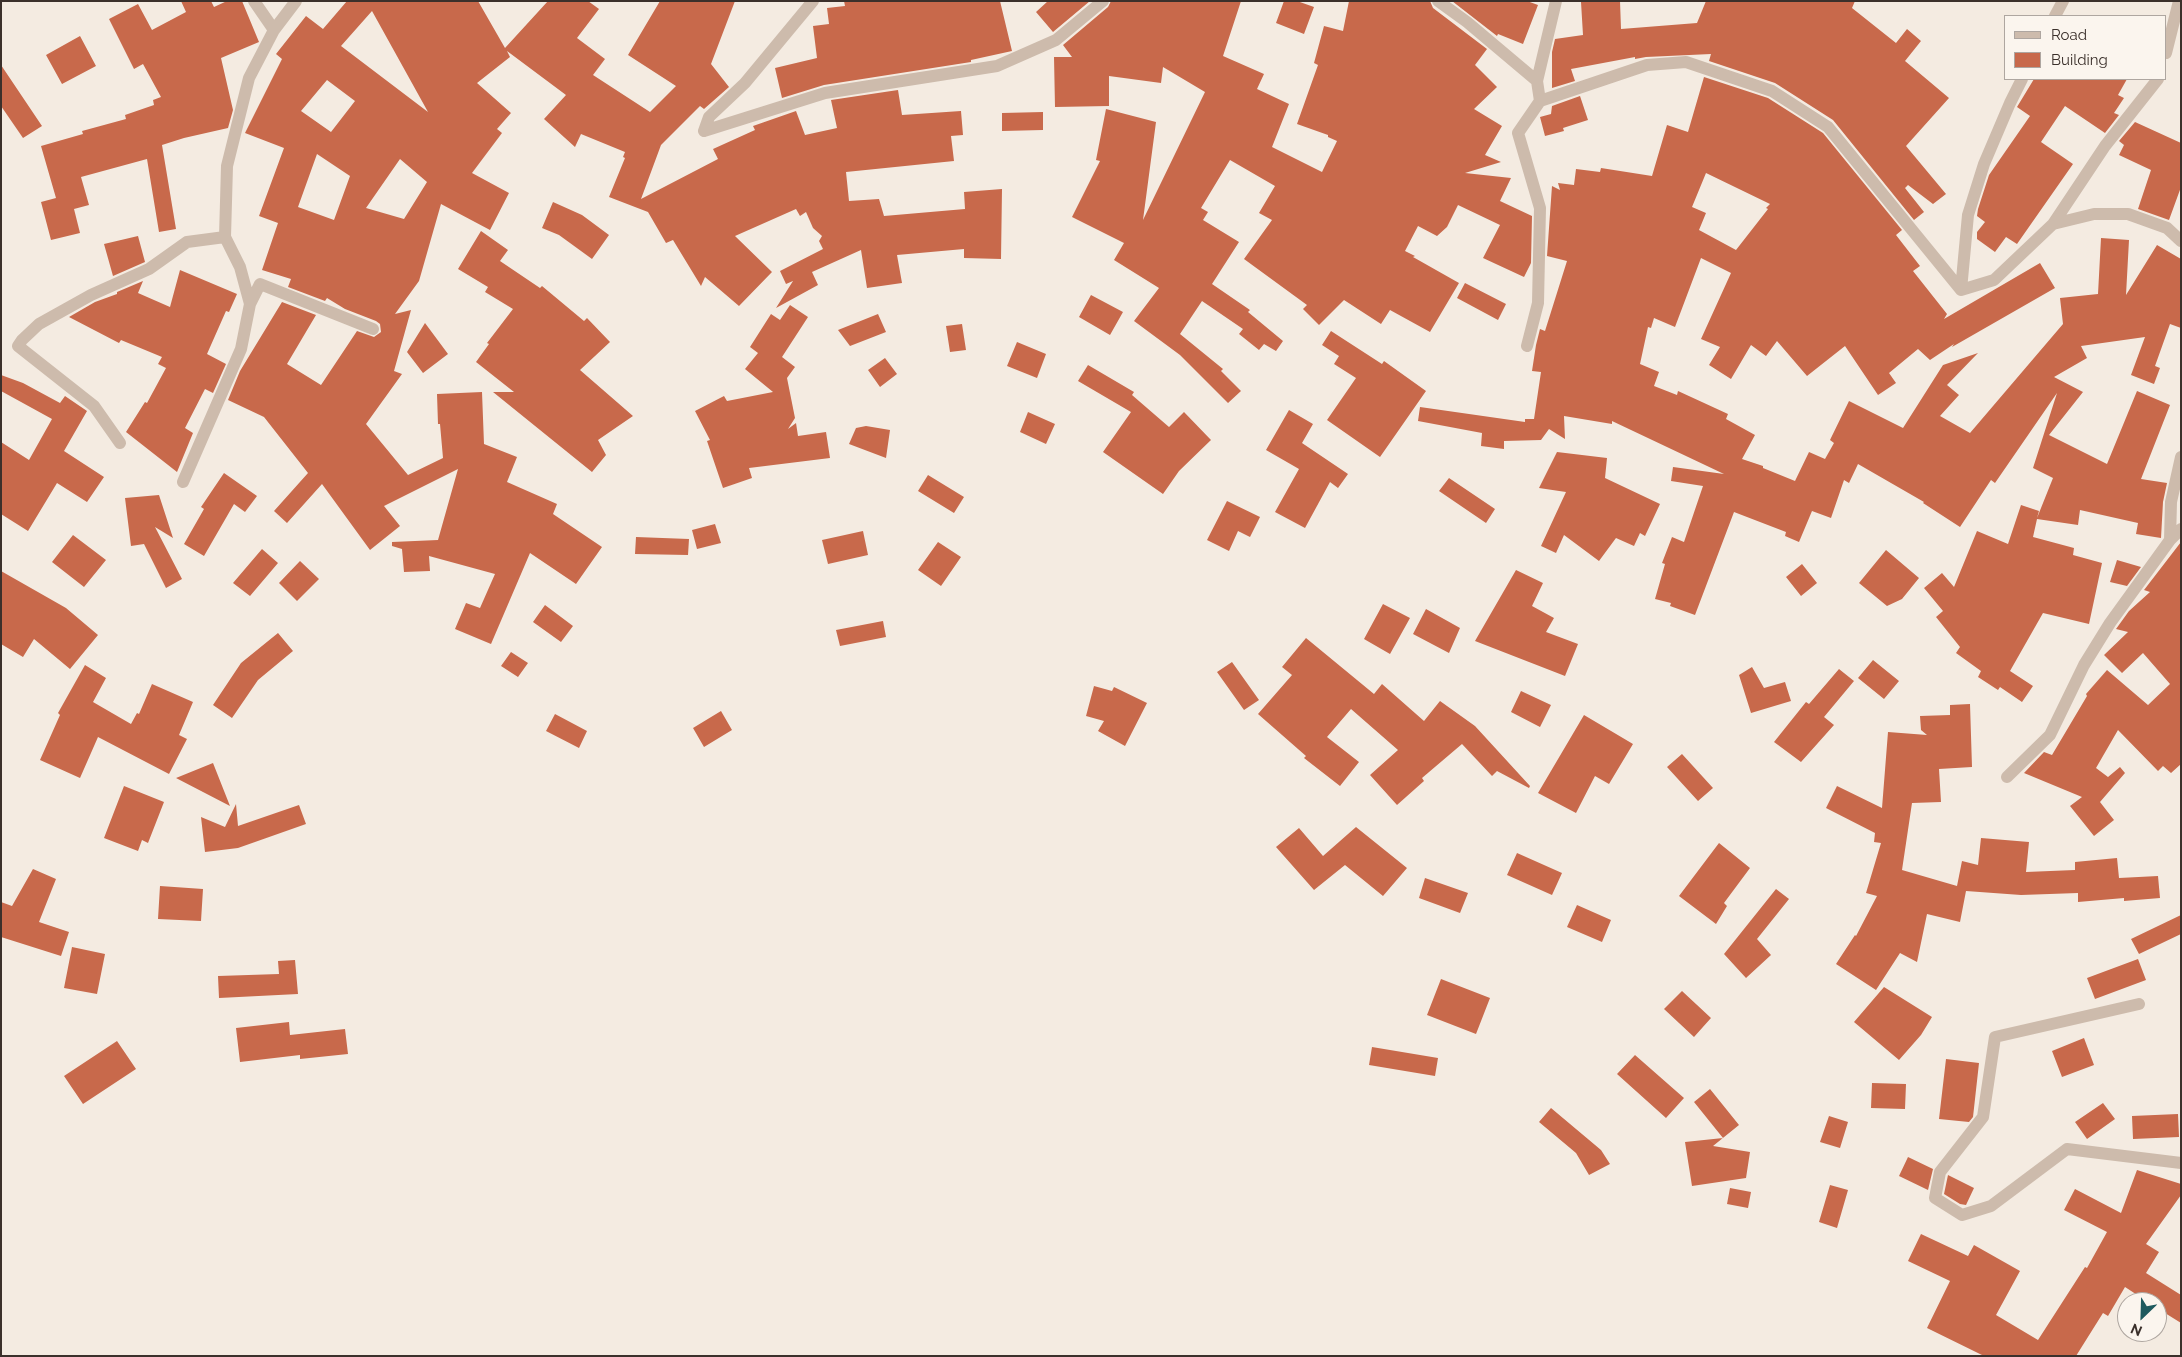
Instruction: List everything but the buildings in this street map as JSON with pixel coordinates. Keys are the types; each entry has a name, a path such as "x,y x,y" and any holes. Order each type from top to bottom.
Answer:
{"street":[{"path":"254,1 274,30"},
{"path":"813,1 745,83 709,117 704,131 825,93 997,66 1056,40 1103,1"},
{"path":"1438,1 1467,22 1537,81"},
{"path":"1540,101 1537,81 1556,1"},
{"path":"2056,15 2063,1"},
{"path":"2167,49 2179,1"},
{"path":"250,304 240,266 225,237 227,166 249,78 274,30 294,2"},
{"path":"1528,346 1538,303 1540,208 1518,133 1540,101 1647,65 1686,62 1772,91 1828,127 1961,290"},
{"path":"1961,290 1968,215 1984,164 2022,80"},
{"path":"1961,290 1994,280 2053,224 2105,146 2157,80"},
{"path":"2053,224 2094,214 2128,214 2167,228 2181,241"},
{"path":"120,443 94,406 18,346 39,324 90,295 149,269 186,242 225,237"},
{"path":"183,482 242,350 250,304 260,284 373,329"},
{"path":"2170,540 2171,502 2181,457"},
{"path":"2007,777 2050,735 2084,665 2110,623 2170,540 2181,529"},
{"path":"2139,1004 1995,1037 1983,1117 1940,1172 1935,1198 1962,1215 1991,1206 2067,1150 2181,1163"}]}
